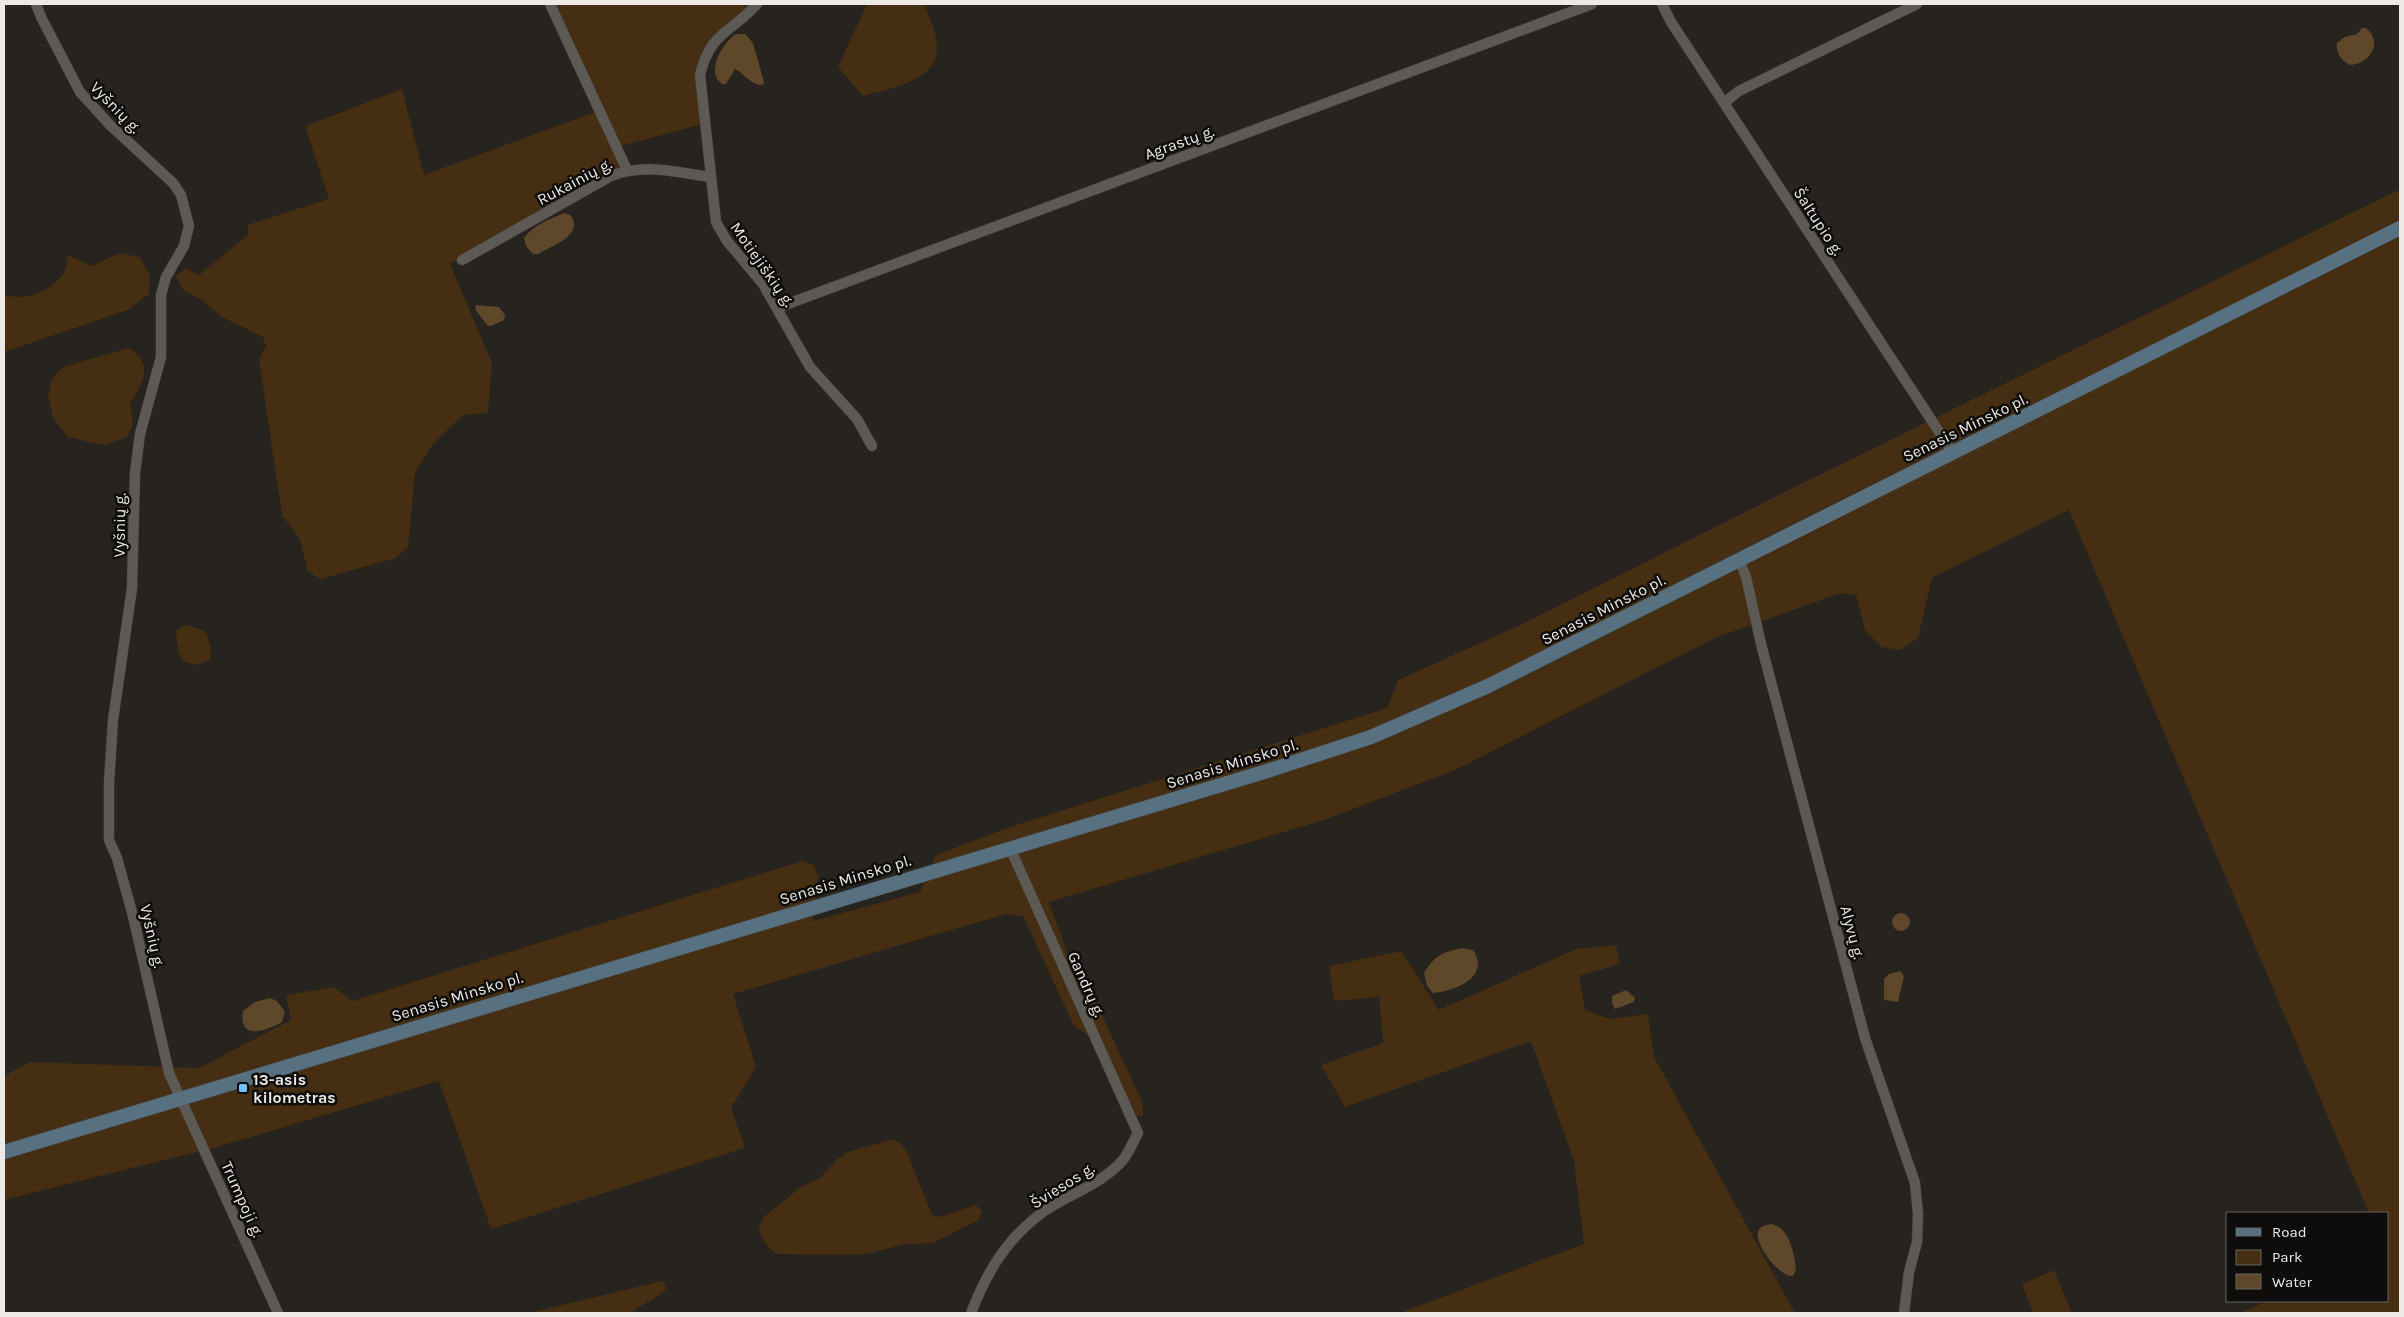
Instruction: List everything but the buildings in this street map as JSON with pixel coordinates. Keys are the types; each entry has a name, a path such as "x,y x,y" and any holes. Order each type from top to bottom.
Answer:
{"main road":[{"name":"Senasis Minsko pl.","path":"4,1152 1264,772 1379,733 1488,686 2400,228"}],"street":[{"name":"Vyšnių g.","path":"36,4 80,92 110,125 173,183 181,195 189,226 184,246 166,276 161,296 161,357 140,434 135,473 132,588 113,720 108,783 109,840 117,858 129,899 169,1072 180,1098"},
{"path":"550,4 627,170"},
{"name":"Motiejiškių g.","path":"757,4 719,36 704,57 700,75 716,222 726,241 763,284 810,367 857,419 872,446"},
{"name":"Agrastų g.","path":"777,308 1592,4"},
{"name":"Šaltupio g.","path":"1662,4 1953,453"},
{"path":"1725,102 1739,91 1917,4"},
{"name":"Rukainių g.","path":"462,260 611,176 627,170 642,168 710,177"},
{"name":"Alyvų g.","path":"1738,559 1746,577 1761,644 1865,1038 1915,1183 1918,1214 1917,1242 1909,1272 1904,1313"},
{"name":"Gandrų g.","path":"1010,848 1138,1133"},
{"name":"Trumpoji g.","path":"180,1098 278,1313"},
{"name":"Šviesos g.","path":"972,1313 983,1283 1003,1251 1043,1212 1109,1173 1124,1158 1138,1133"}],"green space":[{"path":"550,4 750,4 705,48 703,124 621,146"},
{"path":"867,4 924,4 935,32 937,49 935,60 920,77 897,87 863,96 838,67"},
{"path":"402,89 424,175 598,111 622,166 450,264 492,363 488,413 463,415 432,445 415,473 408,547 396,558 321,579 308,572 300,540 282,515 259,360 266,346 263,337 222,317 200,299 184,291 175,276 186,268 199,275 249,234 247,225 329,199 305,126"},
{"path":"2400,189 2400,1313 2240,1313 2265,1302 2389,1302 2389,1212 2369,1212 2069,510 1932,578 1918,638 1900,650 1881,647 1865,630 1856,595 1841,593 1717,637 1455,770 1327,819 1049,902 1072,966 1092,994 1142,1101 1143,1116 1137,1116 1099,1041 1074,1026 1023,916 1006,914 733,994 756,1067 731,1108 745,1148 491,1229 439,1081 217,1147 4,1200 4,1076 30,1062 199,1068 291,1020 286,995 334,987 352,1001 802,861 814,865 818,875 813,921 920,892 936,855 1010,827 1387,708 1398,680 1516,627 1807,481"},
{"path":"120,253 140,257 150,276 149,294 128,310 4,352 4,295 20,297 44,291 57,281 64,272 68,255 91,266"},
{"path":"129,348 142,361 144,374 139,389 130,403 133,424 126,438 103,445 68,437 53,418 48,396 52,378 63,367"},
{"path":"185,625 206,632 211,648 210,660 197,665 183,661 178,651 176,631"},
{"path":"1616,945 1620,964 1579,976 1585,1010 1610,1019 1648,1014 1654,1057 1795,1313 1400,1313 1584,1244 1574,1161 1531,1041 1345,1107 1321,1065 1383,1043 1379,997 1334,1001 1329,966 1401,951 1439,1010 1576,949"},
{"path":"893,1139 906,1150 932,1215 940,1217 976,1205 982,1212 978,1220 933,1243 904,1244 871,1253 852,1255 776,1254 767,1246 758,1227 765,1216 802,1186 820,1178 837,1159 848,1152"},
{"path":"2054,1270 2072,1313 2033,1313 2022,1284"},
{"path":"662,1281 666,1289 632,1313 529,1313"}],"water":[{"path":"2362,28 2366,28 2371,34 2374,46 2369,57 2357,64 2350,65 2340,56 2337,50 2337,43 2345,37 2357,34"},
{"path":"736,34 745,34 753,43 764,82 763,85 758,85 751,81 735,69 726,84 722,84 717,79 715,72 721,50"},
{"path":"564,213 570,215 573,220 572,232 556,245 538,254 533,254 526,246 524,238 537,226"},
{"path":"476,305 499,307 505,315 504,320 491,326 487,325 475,309"},
{"path":"1901,913 1909,918 1910,922 1905,930 1901,931 1893,926 1892,922 1897,914"},
{"path":"1462,948 1473,950 1477,960 1477,968 1474,975 1460,986 1433,993 1427,986 1424,973 1435,958 1449,951"},
{"path":"1900,971 1904,976 1898,1002 1884,1000 1884,979 1889,974"},
{"path":"1626,990 1635,998 1634,1002 1615,1009 1612,1003 1612,996"},
{"path":"270,998 277,1001 285,1012 282,1022 255,1031 245,1027 243,1011 255,1002"},
{"path":"1771,1224 1782,1230 1790,1242 1796,1270 1793,1276 1781,1272 1769,1259 1760,1244 1758,1232 1760,1228"}],"place":[{"name":"13-asis kilometras","path":"243,1088"}]}
